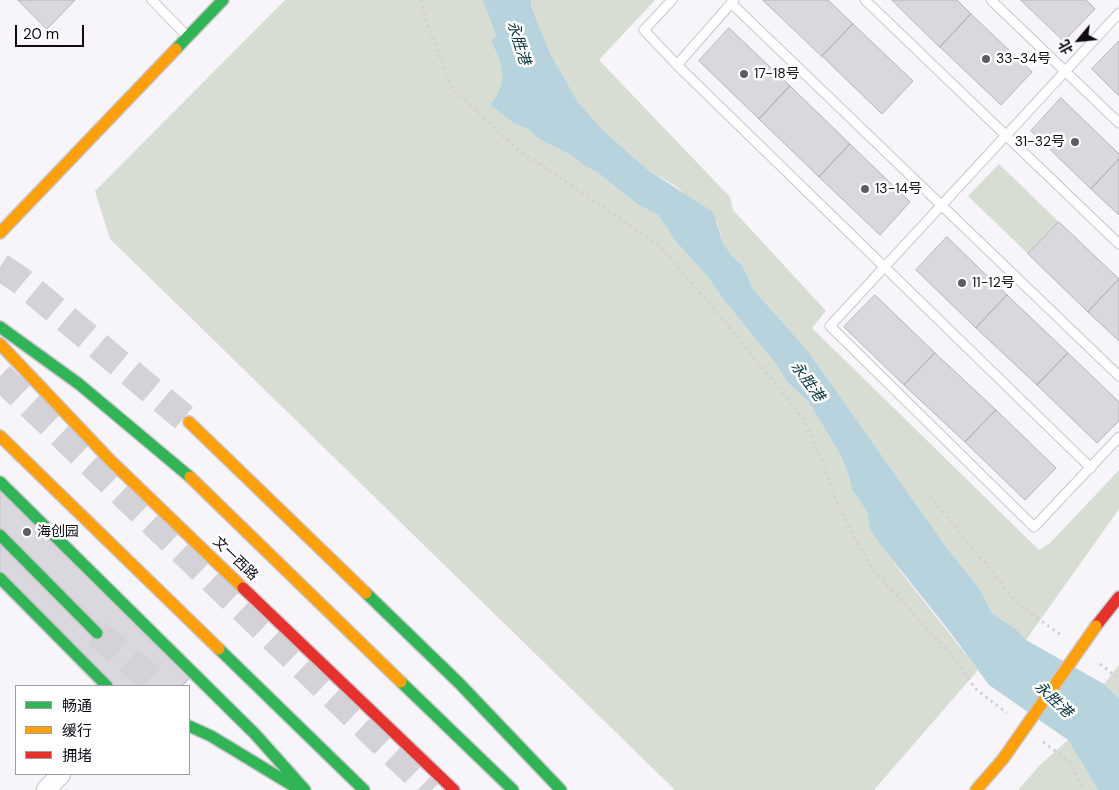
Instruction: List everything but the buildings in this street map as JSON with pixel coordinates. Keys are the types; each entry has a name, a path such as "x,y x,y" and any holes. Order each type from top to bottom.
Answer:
{"main road":[{"path":"0,233 222,0"},
{"path":"0,327 79,384 187,474 513,790"},
{"name":"文一西路","path":"0,344 111,461 454,790"},
{"path":"189,422 459,683 561,790"},
{"path":"0,436 364,790"},
{"path":"0,482 255,734 305,790"},
{"path":"0,535 97,633"},
{"path":"0,578 106,685"},
{"path":"976,790 1003,759 1096,626 1119,597"},
{"path":"190,726 211,736 300,790"}],"street":[{"path":"46,790 61,775"}],"lane":[{"path":"152,0 187,36"},
{"path":"672,0 644,30 677,65 1091,468"},
{"path":"865,0 1119,244"},
{"path":"991,0 1119,123"},
{"path":"677,65 733,1 1119,376"},
{"path":"1119,13 830,326 1034,526 1119,437"}],"path":[{"path":"421,0 426,20 452,88 517,149 660,246 732,330 803,418 823,463 838,505 851,532 874,571 949,652 976,689 1014,719"},
{"path":"930,496 1018,604 1066,639"},
{"path":"1098,662 1119,679"},
{"path":"1036,736 1070,762 1083,790"}],"shaded area":[{"path":"285,0 482,0 496,35 491,41 503,77 501,90 491,103 515,124 529,130 539,139 571,155 583,165 597,172 637,204 658,215 677,243 708,277 723,299 775,363 788,383 808,401 840,454 852,489 867,512 870,529 901,572 978,670 874,790 675,790 110,239 95,191"},
{"path":"531,0 655,0 599,60 730,197 733,210 826,311 812,328 1039,550 1050,543 1119,470 1119,509 1026,640 1017,630 992,613 979,588 947,548 808,351 753,289 743,266 732,256 723,243 717,222 677,187 648,170 603,130 578,102 550,53 531,6"},
{"path":"999,164 1059,222 1028,254 968,196"},
{"path":"1119,665 1119,698 1104,684"},
{"path":"1068,740 1098,790 1018,790 1039,766"}],"water":[{"name":"永胜港","path":"482,0 531,0 531,6 550,53 578,102 603,130 648,170 713,212 723,243 732,256 743,266 753,289 808,351 947,548 979,588 992,613 1017,630 1026,640 1104,684 1119,698 1119,790 1098,790 1068,740 989,685 870,529 867,512 852,489 840,454 808,401 788,383 775,363 723,299 708,277 677,243 658,215 637,204 597,172 583,165 571,155 539,139 529,130 515,124 492,106 491,103 501,88 502,73 491,41 496,35"}],"tunnel":[{"path":"0,267 20,280 189,422"},
{"path":"0,376 432,790"},
{"path":"97,633 158,685"}],"traffic: fast":[{"path":"176,49 223,0"},
{"path":"0,327 79,384 190,477"},
{"path":"0,482 255,734 305,790"},
{"path":"0,535 97,633"},
{"path":"0,578 106,685"},
{"path":"366,593 459,683 561,790"},
{"path":"219,649 364,790"},
{"path":"401,682 513,790"},
{"path":"190,726 211,736 300,790"}],"traffic: slow":[{"path":"0,233 176,49"},
{"path":"0,344 111,461 243,588"},
{"path":"189,422 366,593"},
{"path":"0,436 219,649"},
{"path":"190,477 401,682"},
{"path":"1003,759 1096,626"},
{"path":"976,790 1003,759"}],"traffic: jam":[{"path":"243,588 454,790"},
{"path":"1096,626 1119,597"}],"place":[{"name":"33-34号","path":"986,59"},
{"name":"17-18号","path":"744,74"},
{"name":"31-32号","path":"1075,142"},
{"name":"13-14号","path":"865,189"},
{"name":"11-12号","path":"962,283"},
{"name":"海创园","path":"27,532"}]}
